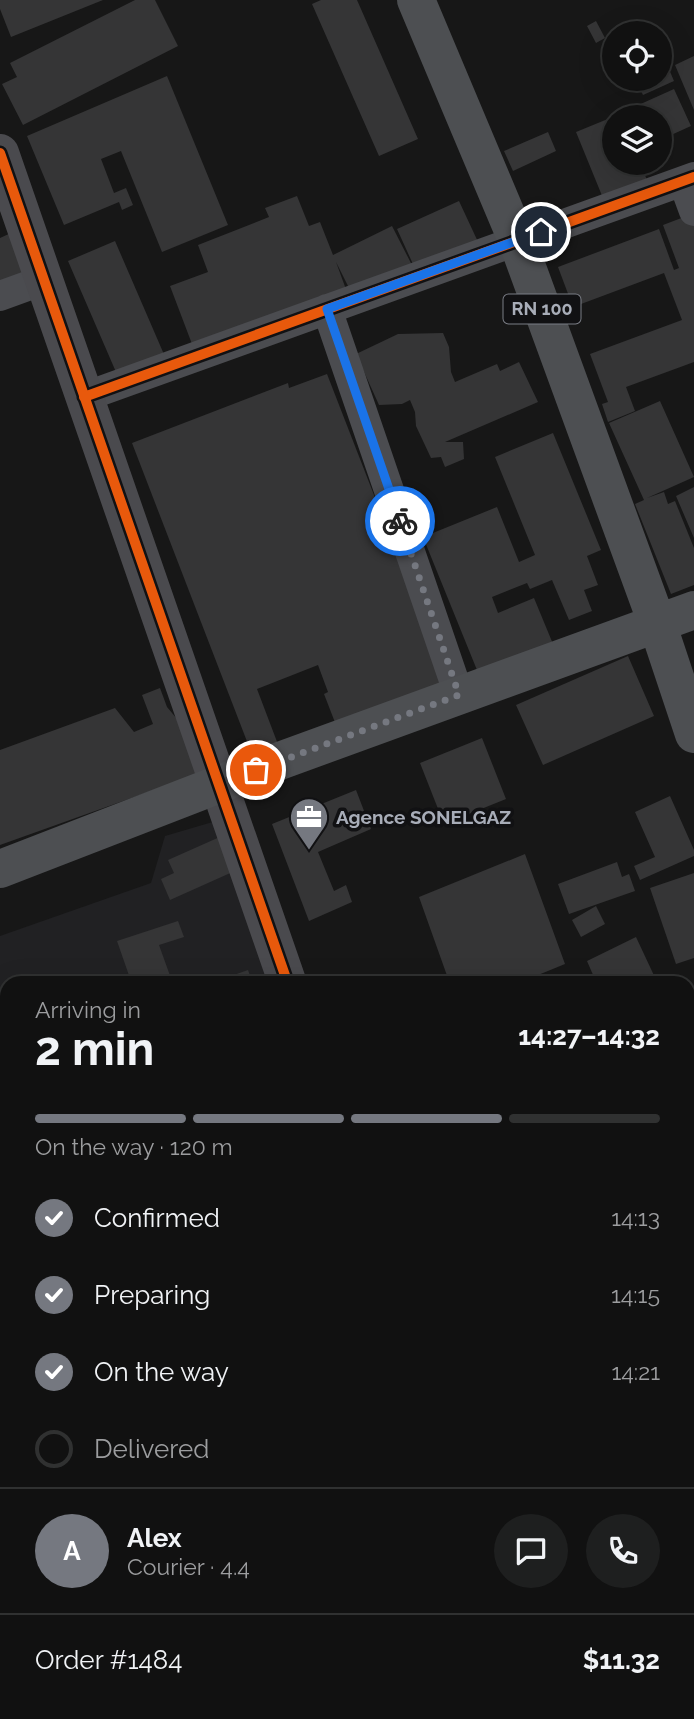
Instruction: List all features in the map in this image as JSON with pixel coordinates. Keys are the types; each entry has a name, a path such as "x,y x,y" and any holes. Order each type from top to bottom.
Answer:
{"main road":[{"name":"RN 100","path":"416,0 517,240 657,623 694,734"},
{"path":"0,869 459,695 694,610"}],"street":[{"path":"0,153 285,976"},
{"path":"84,397 688,179 694,211"},
{"path":"0,296 44,280"},
{"path":"327,309 459,695"}],"shaded area":[{"path":"216,821 271,976 0,976 0,936 151,883 165,836"}],"building":[{"path":"0,0 103,0 11,37 0,9"},
{"path":"135,0 155,0 178,46 23,125 2,84 17,77 10,63"},
{"path":"321,0 357,0 418,139 379,156 312,4"},
{"path":"596,21 602,32 602,40 596,43 587,26"},
{"path":"694,56 694,110 675,65"},
{"path":"167,76 228,225 162,252 121,151 101,159 114,193 126,188 133,205 122,210 119,202 64,225 27,136"},
{"path":"674,89 691,126 672,135 672,105 638,105"},
{"path":"602,121 602,175 645,175 649,185 605,203 576,132"},
{"path":"548,132 556,151 513,171 504,151"},
{"path":"297,196 309,226 320,222 333,255 392,226 414,269 354,298 336,262 351,303 192,344 170,286 208,272 198,245 269,217 265,208"},
{"path":"459,201 479,244 417,273 397,229"},
{"path":"692,214 694,362 626,387 635,411 608,422 602,404 608,402 590,354 682,320 664,273 573,307 558,267 659,229 674,270 679,268 663,225"},
{"path":"13,232 36,290 0,304 0,238"},
{"path":"115,241 166,359 119,379 68,261"},
{"path":"443,333 449,347 451,372 455,382 497,364 500,371 519,362 538,402 445,442 463,442 464,459 445,467 441,457 431,458 416,426 415,412 410,400 402,404 379,405 356,354 398,334"},
{"path":"327,374 447,683 336,725 324,694 328,692 318,665 257,689 279,747 253,757 132,443 288,383 289,388"},
{"path":"660,401 694,477 647,498 664,492 668,504 675,501 694,548 694,585 671,594 635,504 644,500 609,423"},
{"path":"553,433 601,550 587,556 598,585 584,590 592,611 569,620 552,580 530,589 527,583 492,597 498,613 534,598 553,644 479,675 423,537 497,507 519,562 535,555 495,457"},
{"path":"694,487 694,538 676,496"},
{"path":"628,656 654,716 543,765 516,705"},
{"path":"160,688 167,707 198,744 207,771 0,845 0,750 115,708 134,732 153,724 142,695"},
{"path":"482,738 506,799 444,824 420,763"},
{"path":"356,790 371,829 318,852 334,891 346,885 352,902 309,921 272,824"},
{"path":"670,796 694,850 694,856 640,880 634,866 655,857 635,812"},
{"path":"222,836 237,870 170,900 161,879 174,873 168,860"},
{"path":"525,854 565,964 536,976 447,976 419,897"},
{"path":"617,862 622,877 629,874 635,891 569,914 558,884"},
{"path":"694,873 694,958 676,964 650,888"},
{"path":"596,906 605,924 581,937 572,920"},
{"path":"178,921 184,937 159,945 170,976 129,976 117,941"},
{"path":"636,937 654,976 594,976 587,961"},
{"path":"248,970 250,976 231,976"}],"cycle path":[{"path":"0,153 285,976"},
{"path":"84,397 694,177"}],"way so far":[{"path":"256,770 459,695 400,521"}],"place":[{"name":"Agence SONELGAZ","path":"309,851"}],"route":[{"path":"400,521 327,309 541,232"}]}
